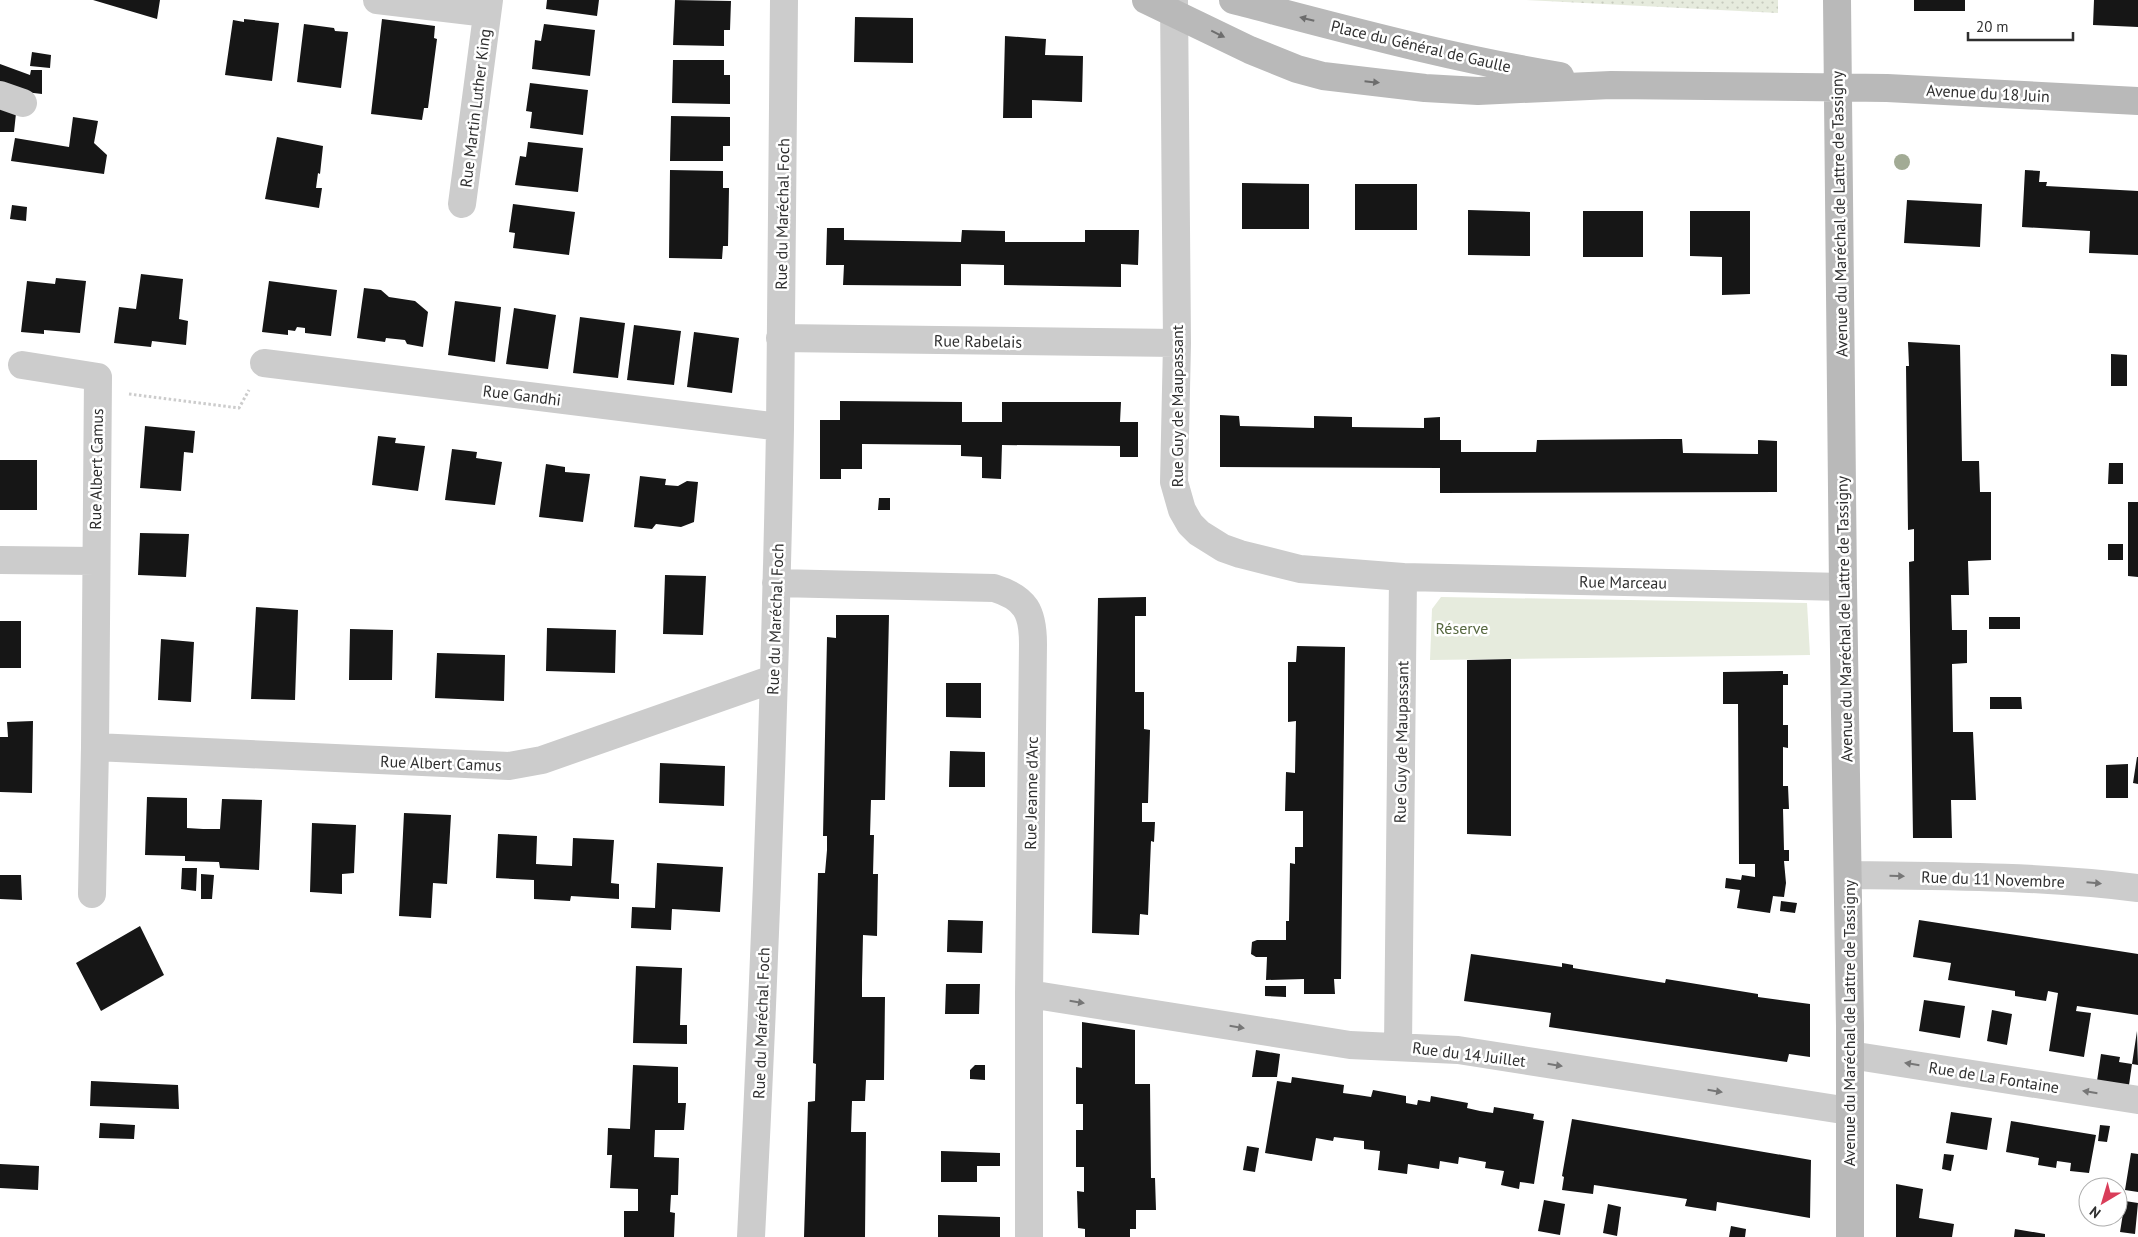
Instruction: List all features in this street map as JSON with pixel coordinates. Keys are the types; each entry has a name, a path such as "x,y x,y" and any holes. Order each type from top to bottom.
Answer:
{"street":[{"name":"Rue Martin Luther King","path":"377,0 488,6 462,204"},
{"name":"Rue du Maréchal Foch","path":"752,1237 776,583 780,427 784,0"},
{"name":"Place du Général de Gaulle","path":"1146,0 1174,6 1250,50 1297,69 1323,76 1416,87 1478,91 1611,85 1838,87"},
{"name":"Place du Général de Gaulle","path":"1233,0 1428,50 1501,66 1611,85"},
{"name":"Avenue du Maréchal de Lattre de Tassigny","path":"1837,0 1850,1055 1850,1237"},
{"name":"Rue Guy de Maupassant","path":"1174,6 1177,343 1174,482 1177,496 1190,524 1199,533 1223,548 1267,561 1300,568 1338,573 1403,577 1398,1046"},
{"name":"Avenue du 18 Juin","path":"1838,87 2138,101"},
{"name":"Rue Rabelais","path":"780,338 1177,343"},
{"name":"Rue Gandhi","path":"264,362 780,427"},
{"path":"22,365 98,377"},
{"name":"Rue Albert Camus","path":"92,894 96,747 95,561 98,377"},
{"path":"0,560 95,561"},
{"name":"Rue Marceau","path":"1403,577 1843,587"},
{"name":"Rue Jeanne d'Arc","path":"776,583 994,588 1015,597 1030,613 1033,644 1029,994 1029,1237"},
{"name":"Rue Albert Camus","path":"96,747 509,766 542,760 773,679"},
{"name":"Rue du 11 Novembre","path":"1848,874 2014,878 2098,883 2138,888"},
{"name":"Rue du 14 Juillet","path":"1029,994 1350,1045 1458,1050 1849,1111"},
{"name":"Rue de La Fontaine","path":"1850,1055 2138,1100"}],"path":[{"name":"Rue Albert Camus","path":"98,377 130,395 238,408 264,362"}],"green space":[{"path":"1526,0 1778,0 1778,13"},
{"name":"Réserve","path":"1441,597 1807,603 1810,655 1430,660 1432,609"}],"building":[{"path":"93,0 160,0 157,19"},
{"path":"547,0 599,0 597,16 546,9"},
{"path":"675,0 731,1 730,30 724,30 724,46 673,45"},
{"path":"1914,0 1965,0 1965,11 1914,11"},
{"path":"2094,0 2138,0 2138,27 2093,25"},
{"path":"855,17 913,18 913,63 854,62"},
{"path":"244,19 279,23 272,81 225,75 233,20 244,22"},
{"path":"382,19 435,26 434,38 437,39 428,108 424,108 422,120 371,114"},
{"path":"304,24 348,32 341,88 297,82"},
{"path":"544,24 595,30 590,76 532,69 535,40 541,41"},
{"path":"1005,36 1046,39 1045,55 1083,56 1082,102 1032,100 1032,118 1003,118"},
{"path":"32,52 51,55 50,68 30,66"},
{"path":"673,60 724,60 724,75 730,75 730,104 672,103"},
{"path":"0,64 30,75 31,70 42,70 42,94 0,89"},
{"path":"530,83 588,90 583,135 530,128 532,112 526,111"},
{"path":"0,98 17,104 14,132 0,132"},
{"path":"671,116 730,117 730,146 723,146 723,161 670,161"},
{"path":"73,117 98,121 94,143 107,155 104,174 11,161 15,138 69,147"},
{"path":"277,137 323,146 320,174 318,173 316,188 322,188 319,208 265,199"},
{"path":"528,142 583,148 578,192 515,185 520,156 526,157"},
{"path":"670,170 723,171 723,188 729,188 728,246 723,246 722,259 669,258"},
{"path":"2025,170 2040,171 2039,182 2047,182 2046,186 2138,191 2138,255 2089,253 2090,231 2022,227"},
{"path":"1242,183 1309,184 1309,229 1242,229"},
{"path":"1355,184 1417,184 1417,230 1355,230"},
{"path":"1907,200 1982,204 1980,247 1904,243"},
{"path":"513,204 575,212 569,255 513,248 515,233 509,232"},
{"path":"12,205 27,207 26,221 10,219"},
{"path":"1468,210 1530,212 1530,256 1468,255"},
{"path":"1583,211 1643,211 1643,257 1583,257"},
{"path":"1690,211 1750,211 1750,294 1722,295 1722,257 1690,256"},
{"path":"827,228 844,228 844,240 961,242 962,230 1005,231 1005,242 1085,242 1085,230 1139,230 1138,265 1121,264 1121,287 1004,285 1004,265 961,264 961,286 843,285 844,265 826,265"},
{"path":"141,274 183,279 179,319 188,321 186,345 152,341 151,347 114,343 119,307 136,309"},
{"path":"56,278 86,281 80,333 44,330 44,334 21,332 27,281 55,284"},
{"path":"269,281 337,290 331,336 305,333 305,328 297,327 295,331 288,330 288,335 262,332"},
{"path":"364,288 381,290 389,297 415,301 428,312 423,347 407,344 405,340 386,338 385,342 357,338"},
{"path":"455,301 501,307 495,362 448,355"},
{"path":"514,308 556,315 548,369 506,364"},
{"path":"580,317 625,323 618,378 573,373"},
{"path":"634,325 681,331 674,385 627,380"},
{"path":"694,332 739,338 732,393 687,387"},
{"path":"1908,342 1960,345 1962,461 1979,461 1980,492 1991,492 1991,560 1968,561 1969,595 1951,595 1952,630 1967,630 1967,663 1952,664 1953,732 1973,732 1976,800 1951,800 1952,838 1913,838 1909,562 1914,561 1914,529 1908,530 1906,366 1909,366"},
{"path":"2111,354 2127,355 2127,386 2111,386"},
{"path":"840,401 962,402 962,422 1002,422 1002,402 1121,402 1120,422 1138,422 1138,457 1120,457 1120,446 1002,445 1001,479 982,478 982,457 961,456 961,445 862,444 862,469 841,469 841,479 820,479 820,420 840,420"},
{"path":"1220,415 1239,416 1240,426 1314,428 1314,416 1352,417 1352,427 1424,428 1424,418 1440,417 1440,440 1461,440 1461,452 1536,452 1537,440 1682,439 1683,453 1758,454 1758,440 1777,441 1777,492 1440,493 1440,468 1220,467"},
{"path":"145,426 195,431 193,453 184,452 181,491 140,488"},
{"path":"378,436 396,438 395,443 425,446 418,491 372,485"},
{"path":"452,449 477,452 476,458 502,462 495,505 445,500"},
{"path":"0,460 37,460 37,510 0,510"},
{"path":"2109,463 2123,463 2123,484 2108,484"},
{"path":"546,464 565,467 565,472 590,474 583,522 539,517"},
{"path":"640,476 666,479 665,485 678,486 687,481 698,482 694,522 681,527 656,524 652,529 634,527"},
{"path":"879,498 890,498 890,510 878,510"},
{"path":"2128,502 2138,502 2138,577 2128,576"},
{"path":"140,533 189,534 186,577 138,575"},
{"path":"2108,544 2123,544 2123,560 2108,560"},
{"path":"665,575 706,576 703,635 663,634"},
{"path":"1146,597 1146,616 1135,616 1135,692 1144,692 1144,729 1150,730 1148,803 1142,803 1142,822 1155,822 1154,842 1151,841 1148,915 1140,914 1139,935 1092,933 1098,598"},
{"path":"256,607 298,610 295,700 251,699"},
{"path":"836,615 889,615 885,800 871,800 870,835 874,835 873,874 878,874 877,936 863,935 862,980 862,997 885,997 884,1080 866,1080 865,1101 852,1101 851,1132 866,1132 865,1237 804,1237 808,1102 815,1101 816,1064 813,1063 818,873 825,873 827,850 827,836 823,836 827,637 836,638"},
{"path":"1989,617 2020,617 2020,629 1989,629"},
{"path":"0,621 21,621 21,668 0,668"},
{"path":"547,628 616,630 615,673 546,671"},
{"path":"350,629 393,630 392,680 349,680"},
{"path":"161,639 194,642 191,702 158,700"},
{"path":"1297,646 1345,647 1341,979 1334,979 1335,994 1304,994 1304,979 1266,980 1267,957 1256,957 1251,954 1252,942 1257,940 1286,940 1286,921 1289,921 1290,863 1295,864 1295,847 1303,847 1303,811 1285,811 1286,772 1295,773 1296,721 1288,722 1288,662 1296,662"},
{"path":"437,653 505,655 504,701 435,698"},
{"path":"1511,659 1511,836 1467,834 1467,660"},
{"path":"1783,671 1783,674 1788,674 1788,685 1783,685 1783,725 1788,725 1788,748 1783,747 1783,786 1788,786 1789,809 1783,809 1784,850 1789,850 1789,861 1784,861 1786,883 1784,897 1773,896 1770,913 1737,908 1740,890 1725,888 1726,878 1741,880 1742,875 1755,877 1755,864 1739,864 1738,704 1723,704 1723,672"},
{"path":"946,683 981,683 981,718 946,717"},
{"path":"1990,697 2021,697 2022,709 1990,709"},
{"path":"33,721 32,793 0,792 0,737 8,737 7,722"},
{"path":"950,751 985,752 985,787 949,787"},
{"path":"2138,757 2138,784 2133,783"},
{"path":"660,763 725,766 724,806 659,803"},
{"path":"2128,764 2128,798 2106,798 2106,765"},
{"path":"147,797 187,798 187,828 203,829 220,829 222,799 262,800 259,870 220,868 219,862 185,861 185,856 145,855"},
{"path":"404,813 451,815 447,884 433,883 431,918 399,916"},
{"path":"312,823 356,825 354,873 342,874 342,894 310,892"},
{"path":"498,834 537,836 536,864 572,866 573,838 614,840 611,883 619,884 619,899 571,896 570,901 534,899 534,880 496,878"},
{"path":"657,863 723,867 720,912 672,909 671,930 631,928 632,907 655,908"},
{"path":"182,868 197,868 196,891 181,889"},
{"path":"201,874 214,875 212,899 201,899"},
{"path":"0,875 21,875 22,900 0,899"},
{"path":"1781,901 1797,903 1795,913 1780,911"},
{"path":"948,920 983,921 982,953 947,952"},
{"path":"1919,920 2138,954 2138,1015 2077,1006 2076,1011 2091,1013 2084,1057 2049,1051 2058,993 2048,991 2046,1001 2015,996 2015,991 1948,980 1951,963 1913,957"},
{"path":"140,926 164,975 101,1011 76,963"},
{"path":"1471,954 1562,967 1562,963 1573,965 1573,968 1665,983 1666,979 1758,994 1758,997 1810,1004 1810,1057 1789,1054 1787,1062 1549,1027 1551,1013 1464,1001"},
{"path":"636,966 682,968 680,1025 687,1025 687,1044 633,1043"},
{"path":"946,984 980,984 979,1014 945,1014"},
{"path":"1265,986 1286,986 1286,997 1265,996"},
{"path":"1924,1000 1965,1006 1960,1038 1919,1031"},
{"path":"1992,1010 2012,1014 2007,1045 1987,1041"},
{"path":"1082,1022 1135,1030 1135,1084 1150,1084 1151,1178 1155,1178 1156,1210 1136,1210 1136,1229 1130,1229 1130,1237 1085,1237 1085,1229 1078,1228 1077,1191 1084,1192 1084,1167 1076,1167 1076,1130 1083,1130 1083,1104 1076,1104 1076,1067 1082,1068"},
{"path":"2137,1031 2138,1065 2132,1064"},
{"path":"1256,1050 1280,1054 1277,1077 1252,1077"},
{"path":"2101,1054 2120,1057 2119,1062 2132,1064 2129,1085 2097,1081"},
{"path":"633,1065 678,1067 678,1103 686,1103 684,1130 655,1130 654,1157 679,1158 678,1195 671,1195 670,1212 675,1213 674,1237 624,1237 624,1211 638,1211 638,1189 610,1188 612,1155 607,1155 608,1128 630,1129"},
{"path":"975,1065 985,1065 985,1080 970,1079 970,1070"},
{"path":"1292,1077 1344,1085 1343,1093 1371,1097 1373,1090 1406,1096 1406,1103 1417,1105 1418,1100 1430,1102 1431,1096 1468,1103 1467,1108 1480,1111 1493,1113 1494,1107 1534,1114 1533,1119 1544,1121 1534,1184 1520,1182 1519,1189 1501,1185 1504,1171 1485,1168 1486,1162 1459,1157 1458,1164 1440,1161 1439,1169 1408,1164 1407,1174 1378,1170 1380,1151 1364,1149 1364,1141 1334,1137 1333,1141 1316,1138 1312,1161 1265,1153 1277,1081 1291,1083"},
{"path":"91,1081 178,1085 179,1109 90,1106"},
{"path":"1951,1112 1992,1118 1987,1150 1946,1143"},
{"path":"1572,1119 1811,1160 1810,1218 1717,1202 1716,1211 1685,1206 1687,1199 1594,1185 1593,1194 1562,1190 1564,1177 1562,1176"},
{"path":"2011,1121 2096,1135 2089,1173 2070,1171 2071,1163 2057,1161 2056,1168 2038,1165 2039,1158 2006,1152"},
{"path":"100,1123 135,1125 134,1139 99,1138"},
{"path":"2100,1125 2110,1126 2107,1142 2098,1141"},
{"path":"1247,1146 1259,1148 1255,1172 1243,1170"},
{"path":"941,1151 1000,1153 1000,1166 977,1166 977,1182 941,1182"},
{"path":"2131,1153 2138,1154 2138,1192 2128,1190 2127,1177"},
{"path":"1944,1154 1954,1155 1951,1171 1942,1169"},
{"path":"0,1164 39,1166 38,1190 0,1188"},
{"path":"1896,1184 1923,1189 1919,1218 1954,1224 1952,1237 1896,1237"},
{"path":"1544,1200 1565,1204 1560,1235 1538,1231"},
{"path":"2128,1201 2138,1203 2135,1234 2120,1232 2121,1227 2128,1227"},
{"path":"1608,1204 1621,1207 1617,1236 1603,1233"},
{"path":"938,1215 1000,1217 1000,1237 938,1237"},
{"path":"1731,1226 1746,1229 1745,1237 1729,1237"},
{"path":"2015,1229 2045,1234 2045,1237 2014,1237"}]}
